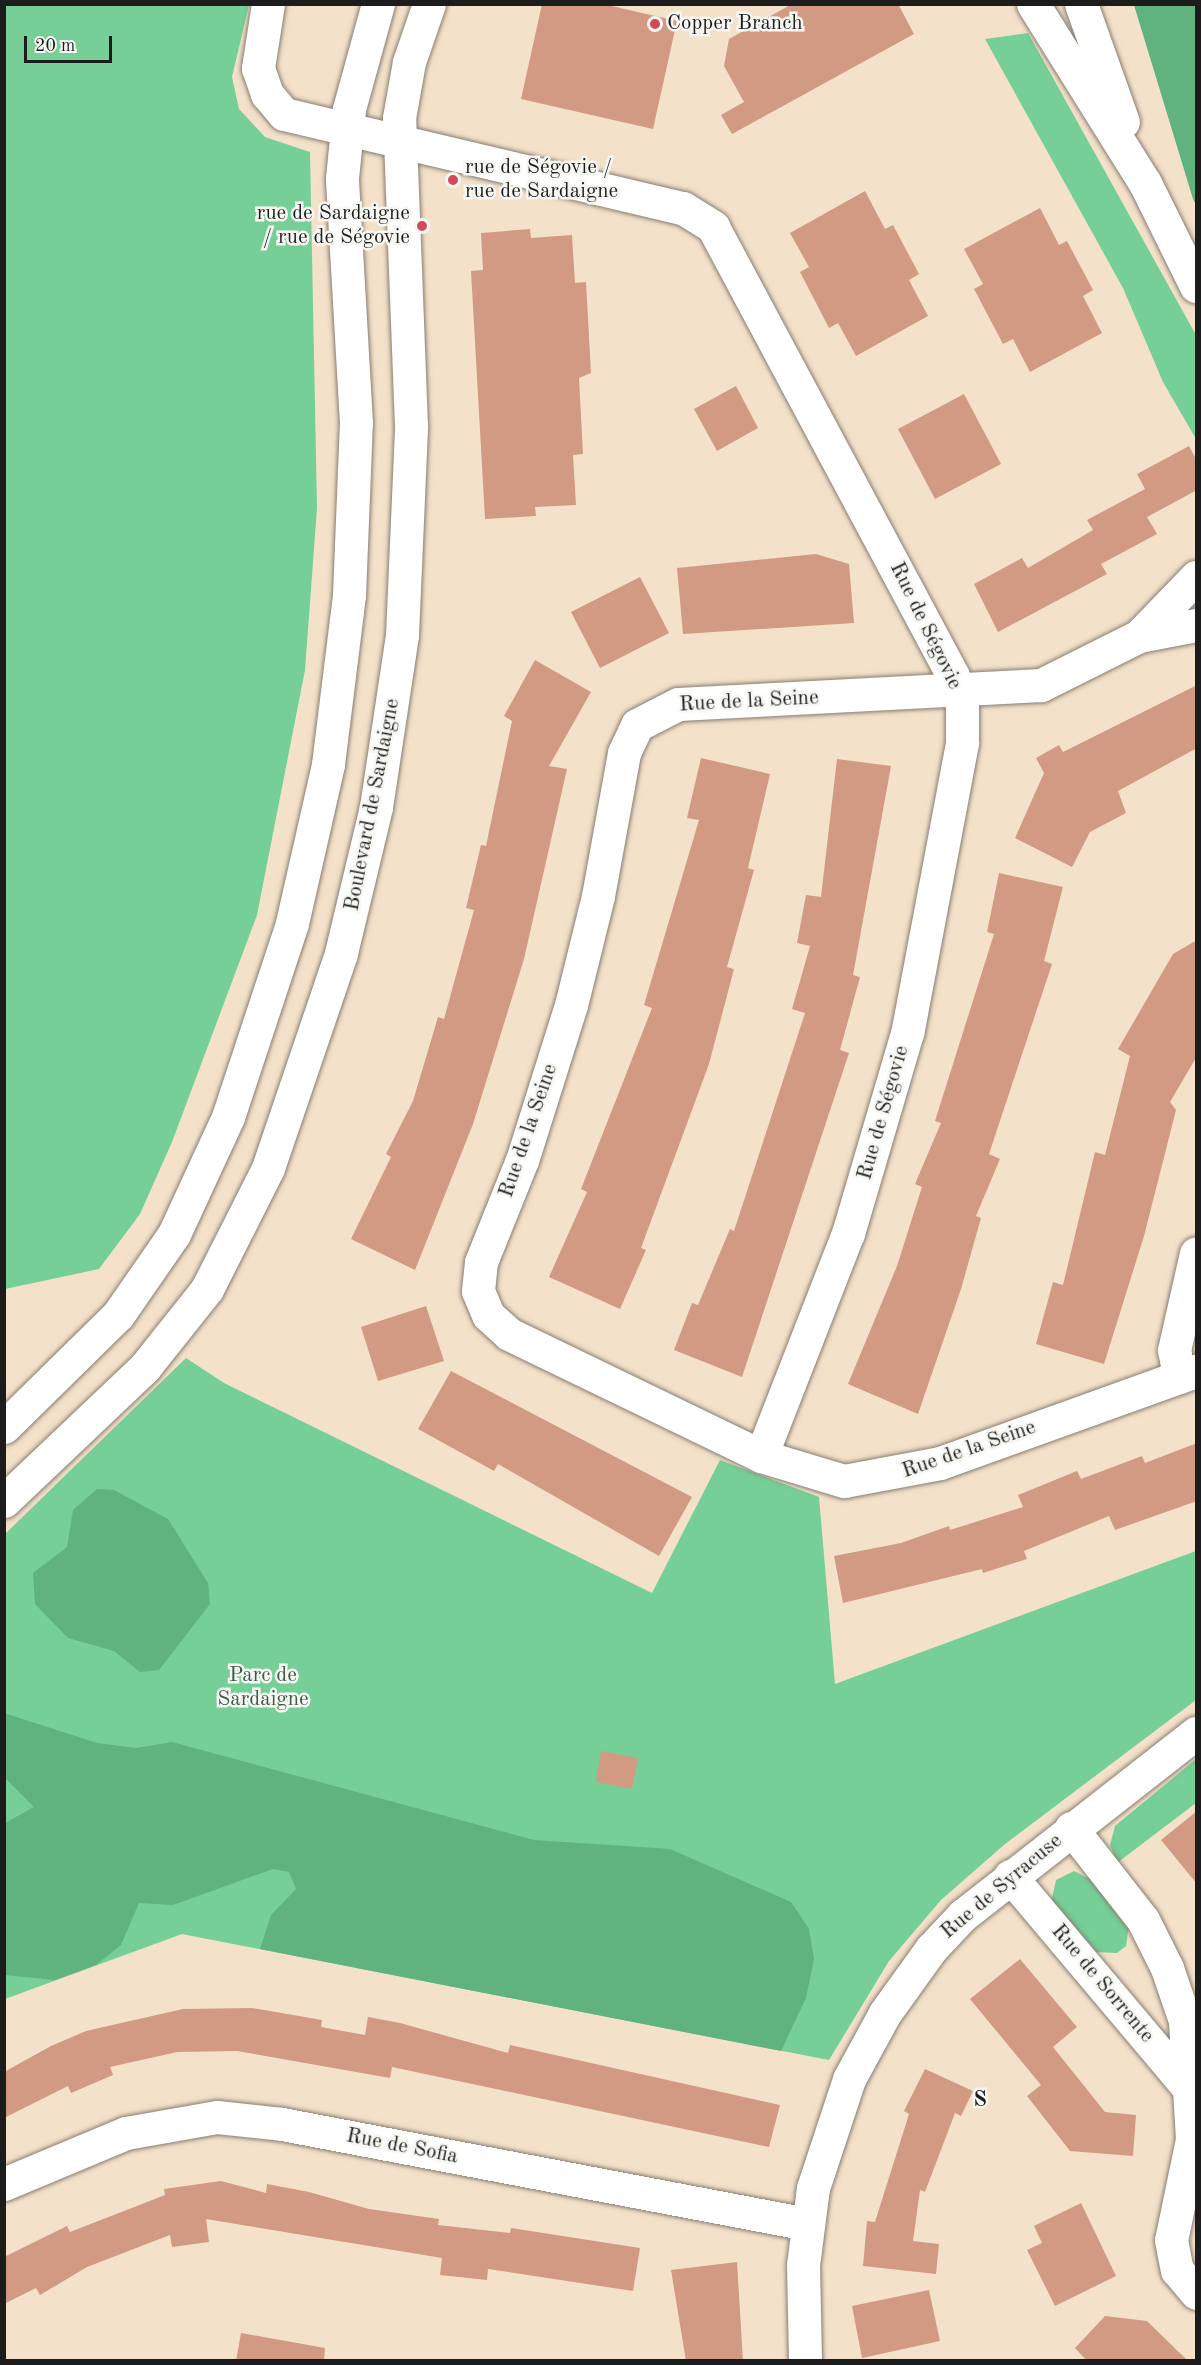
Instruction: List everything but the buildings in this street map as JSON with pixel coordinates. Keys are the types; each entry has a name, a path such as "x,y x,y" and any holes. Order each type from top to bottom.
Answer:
{"street":[{"name":"Rue de Ségovie","path":"268,4 257,58 267,94 284,114 346,133 683,208 713,227 941,650 958,692 963,723 958,765 907,1033 848,1233 761,1456"},
{"path":"4,1427 118,1315 174,1234 231,1108 292,923 328,764 354,534 353,337 342,178 346,133 378,4"},
{"name":"Boulevard de Sardaigne","path":"4,1501 145,1367 207,1289 268,1168 341,953 384,763 409,552 411,426 398,145 403,89 429,4"},
{"path":"1033,4 1145,183 1197,286"},
{"path":"1081,4 1145,183"},
{"name":"Rue de la Seine","path":"1139,636 1197,577"},
{"name":"Rue de la Seine","path":"1197,626 1139,636 1041,685 958,692 678,704 637,725 624,753 571,1005 522,1160 481,1262 482,1305 509,1334 761,1456 826,1478 896,1475 1188,1374 1174,1350 1197,1253"},
{"name":"Rue de Syracuse","path":"805,2361 807,2224 840,2101 885,2013 942,1936 1010,1876 1197,1733"},
{"name":"Rue de Sorrente","path":"1071,1828 1129,1899 1167,1968 1185,2021 1192,2092 1192,2139 1171,2240 1177,2270 1197,2293"},
{"name":"Rue de Sorrente","path":"1010,1876 1192,2092"},
{"name":"Rue de Sofia","path":"4,2184 126,2133 217,2117 282,2124 807,2224"}],"green space":[{"path":"4,5 249,5 232,77 239,109 265,137 310,152 317,508 305,670 257,915 172,1142 140,1214 99,1269 5,1289"},
{"path":"1134,5 1196,5 1196,205 1193,199"},
{"path":"1028,33 1196,335 1196,439 1163,382 1123,288 985,39"},
{"name":"Parc de Sardaigne","path":"186,1358 224,1383 652,1593 720,1460 819,1497 835,1684 1196,1551 1196,1700 1005,1844 941,1900 889,1961 829,2060 182,1934 5,1999 5,1534"},
{"path":"97,1489 114,1490 168,1519 208,1583 210,1604 159,1670 140,1672 114,1651 68,1638 35,1604 33,1573 67,1547 73,1510"},
{"path":"4,1713 97,1743 136,1748 172,1742 534,1840 670,1849 791,1902 809,1929 814,1959 806,1998 781,2051 260,1949 271,1915 296,1889 289,1872 273,1869 173,1905 139,1903 121,1945 96,1965 55,1980 5,1975 5,1823 34,1807 5,1778"},
{"path":"1196,1759 1196,1803 1117,1863 1110,1845 1115,1826"},
{"path":"1074,1871 1096,1882 1129,1925 1126,1946 1117,1953 1092,1952 1051,1903 1056,1880"}],"place":[{"name":"Copper Branch","path":"655,24"},
{"name":"rue de Ségovie / rue de Sardaigne","path":"453,180"},
{"name":"rue de Sardaigne / rue de Ségovie","path":"422,226"}],"district":[{"name":"S","path":"980,2101"}]}
